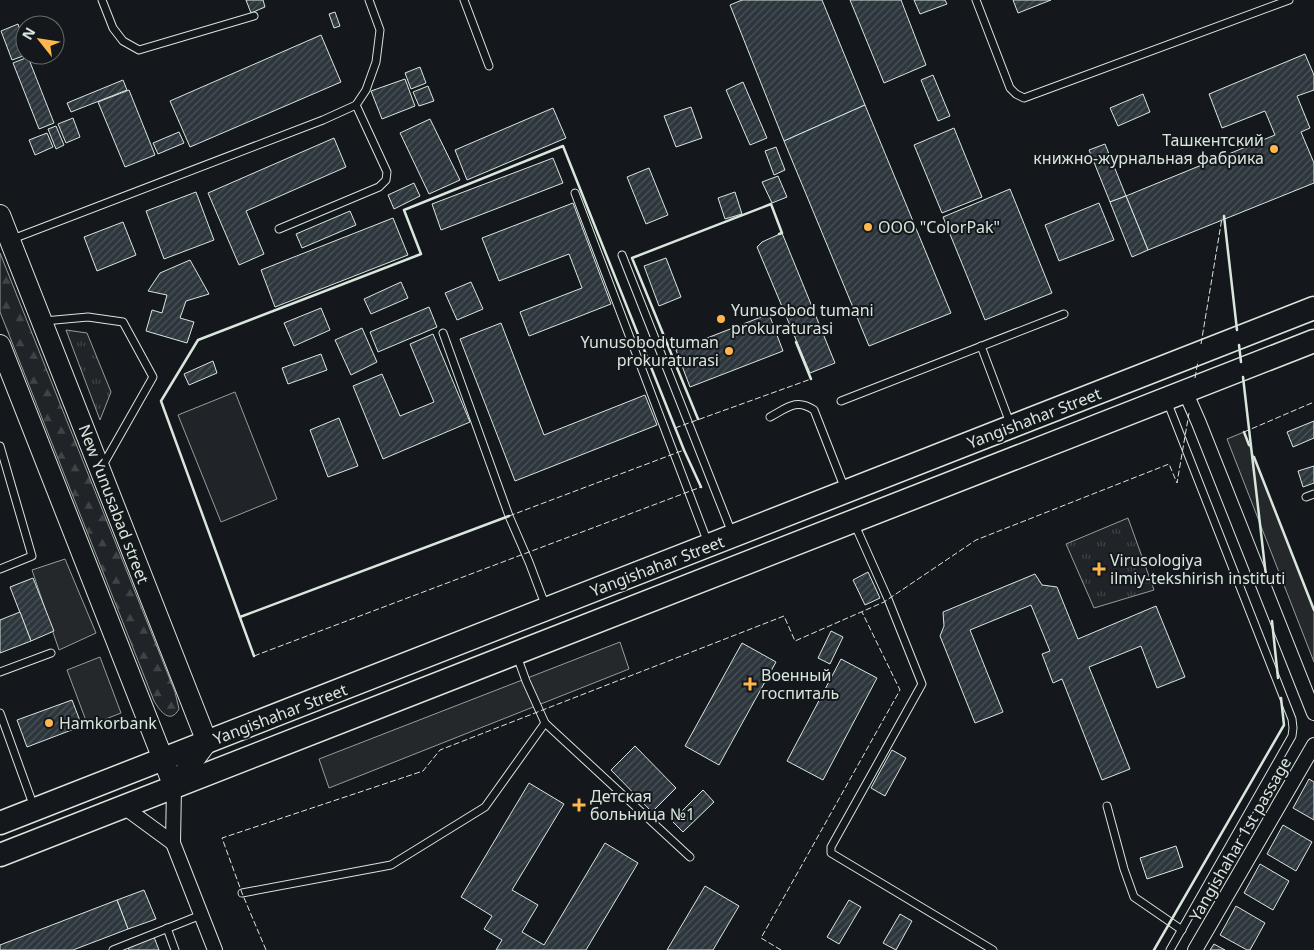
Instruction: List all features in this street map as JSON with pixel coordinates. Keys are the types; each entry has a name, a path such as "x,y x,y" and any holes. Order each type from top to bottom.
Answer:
{"main road":[{"name":"New Yunusabad street","path":"0,215 208,742"},
{"name":"Yangishahar Street","path":"0,823 1314,308"},
{"name":"Yangishahar Street","path":"0,855 1314,341"},
{"path":"0,345 174,787"},
{"path":"1173,363 1176,395"},
{"path":"808,506 805,515 806,523 811,530 819,534"},
{"path":"174,787 208,742"}],"street":[{"path":"1176,395 1203,432 1314,713"},
{"name":"Yangishahar 1st passage","path":"1195,950 1314,745"},
{"path":"174,787 173,843 215,950"},
{"path":"124,806 173,843"}],"lane":[{"path":"102,0 113,28 123,40 139,50 254,16"},
{"path":"10,240 324,120 356,105 366,90 376,62 380,30 369,0"},
{"path":"464,0 489,66"},
{"path":"976,0 1010,88 1024,98 1289,0"},
{"path":"279,229 379,187 386,180 387,172 356,105"},
{"path":"575,194 709,546"},
{"path":"622,255 733,536"},
{"path":"841,401 1064,314"},
{"path":"42,322 88,317 123,322 153,377 100,470"},
{"path":"443,333 509,516 529,562 546,609"},
{"path":"981,346 1012,427"},
{"path":"1170,950 1292,736 1294,728 1176,395"},
{"path":"770,417 797,403 806,404 814,410 846,492"},
{"path":"0,446 32,556 0,569"},
{"path":"1306,497 1314,494"},
{"path":"854,521 922,684 830,847 832,853 993,950"},
{"path":"0,672 51,653"},
{"path":"517,653 526,681 545,723 690,857"},
{"path":"0,713 35,809"},
{"path":"242,893 391,866 485,807 545,723"},
{"path":"1107,806 1124,869 1134,897 1182,930"},
{"path":"113,950 201,915"},
{"path":"167,928 175,950"}],"green space":[{"path":"0,253 175,692 179,709 172,716 165,715 154,701 0,312"},
{"path":"66,330 87,333 111,392 100,420"},
{"path":"235,392 277,499 221,522 178,415"},
{"path":"1128,518 1154,590 1094,608 1066,544"}],"shaded area":[{"path":"1244,432 1314,610 1314,662 1227,439"},
{"path":"65,559 96,633 59,650 32,570"},
{"path":"620,642 629,669 329,788 319,759"},
{"path":"100,657 121,713 88,726 67,670"}],"building":[{"path":"246,0 263,0 265,7 251,13"},
{"path":"742,0 822,0 865,105 784,141 730,5"},
{"path":"850,0 901,0 926,65 884,83"},
{"path":"914,0 945,0 947,4 920,14"},
{"path":"1013,0 1051,0 1018,13"},
{"path":"335,12 340,26 334,28 329,14"},
{"path":"15,25 15,59 12,60 1,31"},
{"path":"321,35 341,82 190,147 170,101"},
{"name":"Ташкентский книжно-журнальная фабрика","path":"1305,54 1314,75 1314,90 1297,96 1310,128 1301,132 1314,163 1314,183 1148,250 1126,196 1275,135 1265,111 1222,128 1209,94"},
{"path":"15,62 15,65 31,65 54,123 39,129 13,63"},
{"path":"420,67 426,83 411,89 405,73"},
{"path":"933,75 950,116 938,121 921,80"},
{"path":"405,79 415,106 382,119 371,91"},
{"path":"123,80 127,90 71,112 67,103"},
{"path":"743,82 767,138 750,145 726,90"},
{"path":"428,86 434,101 419,106 413,92"},
{"path":"129,90 155,155 125,167 98,102"},
{"path":"1143,94 1150,112 1118,126 1110,108"},
{"name":"OOO \"ColorPak\"","path":"865,105 951,313 869,346 784,141"},
{"path":"691,107 702,138 676,147 664,116"},
{"path":"553,108 566,138 467,180 455,150"},
{"path":"73,118 80,137 66,143 58,124"},
{"path":"430,119 460,180 429,194 400,133"},
{"path":"56,126 64,145 56,149 48,129"},
{"path":"954,128 982,197 942,213 914,145"},
{"path":"179,132 184,143 158,154 153,143"},
{"path":"47,133 53,147 35,155 29,140"},
{"path":"334,138 346,167 246,211 264,254 239,265 208,193"},
{"path":"1105,144 1126,196 1110,202 1089,150"},
{"path":"776,147 785,170 774,175 765,151"},
{"path":"553,158 563,183 441,230 432,204"},
{"path":"649,168 668,215 646,224 627,177"},
{"path":"778,176 787,197 772,203 762,182"},
{"path":"414,183 420,196 394,209 388,195"},
{"path":"1010,189 1052,293 985,320 943,217"},
{"path":"196,192 214,240 164,259 146,211"},
{"path":"735,192 742,214 725,219 718,198"},
{"path":"1126,196 1148,250 1132,257 1110,202"},
{"path":"573,203 611,304 529,336 520,312 582,288 569,254 499,281 482,238"},
{"path":"1099,203 1114,240 1059,261 1045,225"},
{"path":"350,211 356,225 302,248 296,234"},
{"path":"393,218 408,255 275,307 261,270"},
{"path":"123,222 136,255 97,271 84,237"},
{"path":"782,233 835,363 810,373 757,247 762,242"},
{"path":"666,258 681,297 659,306 644,266"},
{"path":"190,260 209,294 186,301 180,318 194,322 187,343 146,331 152,310 162,313 167,295 148,291 160,273"},
{"path":"401,282 408,298 371,314 364,299"},
{"path":"471,282 483,309 457,320 445,293"},
{"path":"429,307 437,327 378,352 370,332"},
{"path":"321,308 330,330 294,346 284,323"},
{"name":"Yunusobod tuman prokuraturasi","path":"769,314 783,351 690,387 676,350"},
{"path":"501,323 544,435 645,395 657,425 515,481 460,339"},
{"path":"362,328 377,362 351,375 335,340"},
{"path":"433,334 470,422 383,459 353,386 382,374 400,416 434,402 410,344"},
{"path":"321,354 327,370 288,384 282,368"},
{"path":"213,361 217,373 189,385 184,374"},
{"path":"339,418 358,466 328,477 310,430"},
{"path":"1314,421 1314,438 1293,447 1287,432"},
{"path":"1314,466 1314,483 1303,487 1298,471"},
{"path":"868,572 880,598 865,605 853,580"},
{"path":"1035,574 1042,585 1057,587 1078,639 1156,606 1185,677 1157,688 1141,646 1089,667 1130,769 1102,780 1062,679 1053,683 1042,654 1050,651 1031,605 970,630 1003,712 975,723 940,636 944,626 943,612"},
{"path":"33,578 54,631 31,641 10,587"},
{"path":"20,612 31,641 0,653 0,620"},
{"path":"831,631 843,637 830,664 818,658"},
{"path":"742,643 776,662 719,765 685,746"},
{"path":"841,659 877,678 823,780 787,761"},
{"name":"Hamkorbank","path":"72,700 82,726 27,747 17,720"},
{"path":"635,746 676,788 652,812 611,770"},
{"path":"892,750 906,758 885,796 871,788"},
{"path":"1309,779 1314,782 1314,820 1293,808"},
{"path":"529,783 564,804 512,890 538,905 522,932 544,945 605,843 638,863 586,950 496,950 502,940 484,929 492,916 461,897"},
{"path":"703,790 714,802 683,832 672,821"},
{"path":"1283,825 1312,842 1296,871 1267,854"},
{"path":"1176,846 1183,867 1147,879 1140,858"},
{"path":"1260,864 1289,881 1273,910 1244,893"},
{"path":"705,886 739,906 713,950 667,950"},
{"path":"144,890 156,919 128,929 117,900"},
{"path":"117,900 128,929 73,950 0,950 0,945"},
{"path":"849,900 861,907 839,944 827,937"},
{"path":"1236,906 1265,923 1250,950 1220,935"},
{"path":"900,914 912,921 896,950 883,943"},
{"path":"154,937 159,950 129,950 128,947"},
{"path":"1214,944 1225,950 1210,950"}],"fence":[{"path":"1201,344 1222,218"},
{"path":"1195,378 1198,361"},
{"path":"675,428 811,379"},
{"path":"1244,432 1314,402"},
{"path":"266,950 222,838 423,771 440,750 784,616 795,641 884,602 976,540 1169,464 1177,483 1189,413"},
{"path":"509,516 684,450"},
{"path":"254,656 701,487"},
{"path":"781,950 761,938 900,690 862,612"}],"wall":[{"path":"254,656 161,401 198,340 421,254 404,210 563,146 684,450 701,487"},
{"path":"698,419 632,258 771,204 782,233 779,234"},
{"path":"1224,216 1237,330"},
{"path":"796,342 811,379"},
{"path":"1239,345 1241,362"},
{"path":"1243,377 1266,576"},
{"path":"1244,432 1249,445"},
{"path":"1254,457 1314,610"},
{"path":"240,617 509,516"},
{"path":"1272,621 1278,678"},
{"path":"1154,950 1284,725 1281,698"}],"place":[{"name":"Ташкентский книжно-журнальная фабрика","path":"1274,149"},
{"name":"OOO \"ColorPak\"","path":"868,227"},
{"name":"Yunusobod tumani prokuraturasi","path":"721,319"},
{"name":"Yunusobod tuman prokuraturasi","path":"729,351"},
{"name":"Virusologiya ilmiy-tekshirish instituti","path":"1099,569"},
{"name":"Военный госпиталь","path":"750,684"},
{"name":"Hamkorbank","path":"49,723"},
{"name":"Детская больница №1","path":"579,805"}]}
